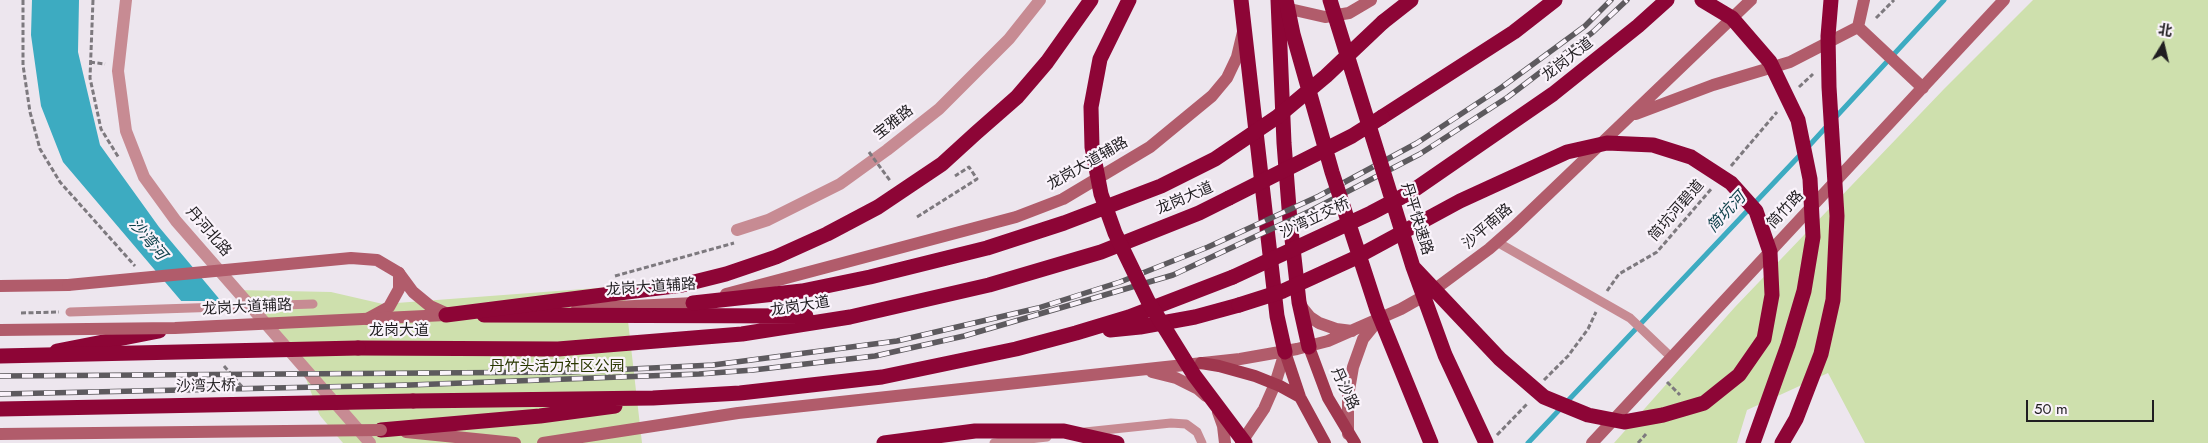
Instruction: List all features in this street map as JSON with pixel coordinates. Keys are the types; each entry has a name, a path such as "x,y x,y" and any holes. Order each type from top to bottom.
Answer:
{"highway":[{"path":"446,315 682,285 726,274 776,257 827,234 878,207 942,164 969,140 1017,97 1047,62 1090,0"},
{"path":"1129,0 1100,58 1091,107 1092,147 1101,194 1115,233 1148,301 1194,375 1243,443"},
{"path":"1241,0 1277,316 1285,352"},
{"name":"丹平快速路","path":"1330,0 1413,267 1445,355 1490,440"},
{"path":"692,303 802,291 870,277 987,248 1064,223 1161,186 1215,159 1277,117 1410,0"},
{"name":"龙岗大道","path":"31,355 358,348 558,349 742,334 850,317 989,285 1101,252 1199,213 1229,198 1352,136 1514,32 1555,0"},
{"name":"龙岗大道","path":"1411,192 1553,94 1638,26 1667,0"},
{"path":"1702,0 1732,18 1770,62 1798,120 1810,179 1813,237 1804,292 1788,345 1753,443"},
{"path":"1782,443 1796,419 1821,354 1833,300 1837,216 1828,70 1831,0"},
{"path":"1280,2 1284,143 1299,302 1309,347"},
{"path":"1280,2 1293,34 1332,172 1377,310 1431,443"},
{"path":"381,430 593,410 653,398 740,393 882,376 1016,349 1076,333 1140,327 1195,317 1283,291 1354,259 1460,201 1567,152 1607,143 1653,145 1691,157 1731,183 1756,210 1770,252 1772,295 1764,339 1739,374 1704,403 1663,415 1624,422 1588,415 1544,397 1500,359 1413,267"},
{"name":"沙湾立交桥","path":"1076,333 1130,317 1232,277 1371,213 1411,192"},
{"path":"446,315 850,317"},
{"path":"0,356 31,355 175,328"},
{"name":"沙湾大桥","path":"0,409 653,398"},
{"path":"884,443 975,431 1025,430 1064,430 1117,443"}],"main road":[{"path":"1280,2 1325,18 1348,13 1370,0"},
{"name":"沙平南路","path":"1285,352 1309,347 1354,331 1431,292 1462,271 1497,242 1751,0"},
{"path":"1861,30 1864,0"},
{"name":"简竹路","path":"1592,443 1657,372 1667,353 1923,88 2004,0"},
{"name":"龙岗大道辅路","path":"0,330 175,328 692,303 1016,217 1063,199 1150,147 1212,96 1227,78 1237,57 1243,29"},
{"path":"1630,116 1713,85 1790,62 1861,30"},
{"path":"1861,30 1923,88"},
{"path":"0,286 68,285 351,258 378,260 399,273 414,292 430,306 446,315"},
{"path":"367,319 389,307 399,289 399,273"},
{"path":"1299,302 1304,311 1318,323 1336,329 1354,331"},
{"path":"1352,438 1348,396 1353,367 1363,339 1380,319"},
{"name":"丹沙路","path":"1309,347 1320,381 1352,438"},
{"path":"1243,443 1256,423 1275,384 1285,352"},
{"path":"543,443 738,413 1201,363 1285,352"},
{"path":"1285,352 1300,397 1325,443"},
{"path":"1201,363 1244,372 1275,384 1300,397"},
{"path":"1125,371 1164,374 1198,389 1210,400 1219,415 1223,426 1225,443"},
{"path":"0,434 381,430 515,443"}],"street":[{"name":"丹河北路","path":"126,0 118,71 126,131 144,177 176,221 370,443"},
{"name":"宝雅路","path":"737,230 768,220 840,184 887,150 940,109 1009,39 1040,0"}],"lane":[{"path":"1497,242 1630,318 1667,353"},
{"path":"70,312 313,304"},
{"path":"994,443 1171,423 1186,424 1197,432 1202,443"}],"path":[{"path":"23,0 24,65 30,112 40,149 60,182 138,269"},
{"path":"90,68 93,0"},
{"path":"1876,18 1894,0"},
{"path":"1792,94 1818,70"},
{"path":"1726,172 1780,108"},
{"path":"869,152 897,190"},
{"path":"917,217 977,179 969,167 954,176"},
{"name":"简坑河碧道","path":"1541,384 1568,356 1588,328 1601,302 1619,274 1657,252 1713,186"},
{"path":"616,286 616,276 730,245"},
{"path":"22,313 70,312"},
{"path":"221,363 247,392"},
{"path":"1657,372 1682,397"},
{"path":"1490,440 1531,399"}],"green space":[{"path":"2033,0 2208,0 2208,443 1865,443 1828,373 1747,410 1737,443 1614,443 1735,307 1944,89"},
{"name":"丹竹头活力社区公园","path":"624,286 642,443 330,443 305,376 236,290 331,292 383,304"}],"water":[{"name":"沙湾河","path":"32,0 79,0 78,52 100,145 159,227 340,443 302,443 63,162 41,106 31,35"}],"pier":[{"path":"180,301 224,301 343,443 299,443"}],"waterway":[{"name":"简坑河","path":"1834,119 1944,0"},
{"name":"简坑河","path":"1807,148 1828,125"},
{"name":"简坑河","path":"1528,443 1801,154"}],"railway":[{"path":"0,376 570,372 713,365 897,341 1038,308 1120,282 1208,247 1319,196 1417,143 1502,87 1585,26 1611,0"},
{"path":"0,394 410,385 699,374 753,370 875,356 964,336 1173,275 1310,211 1420,154 1508,97 1593,32 1627,0"}]}
